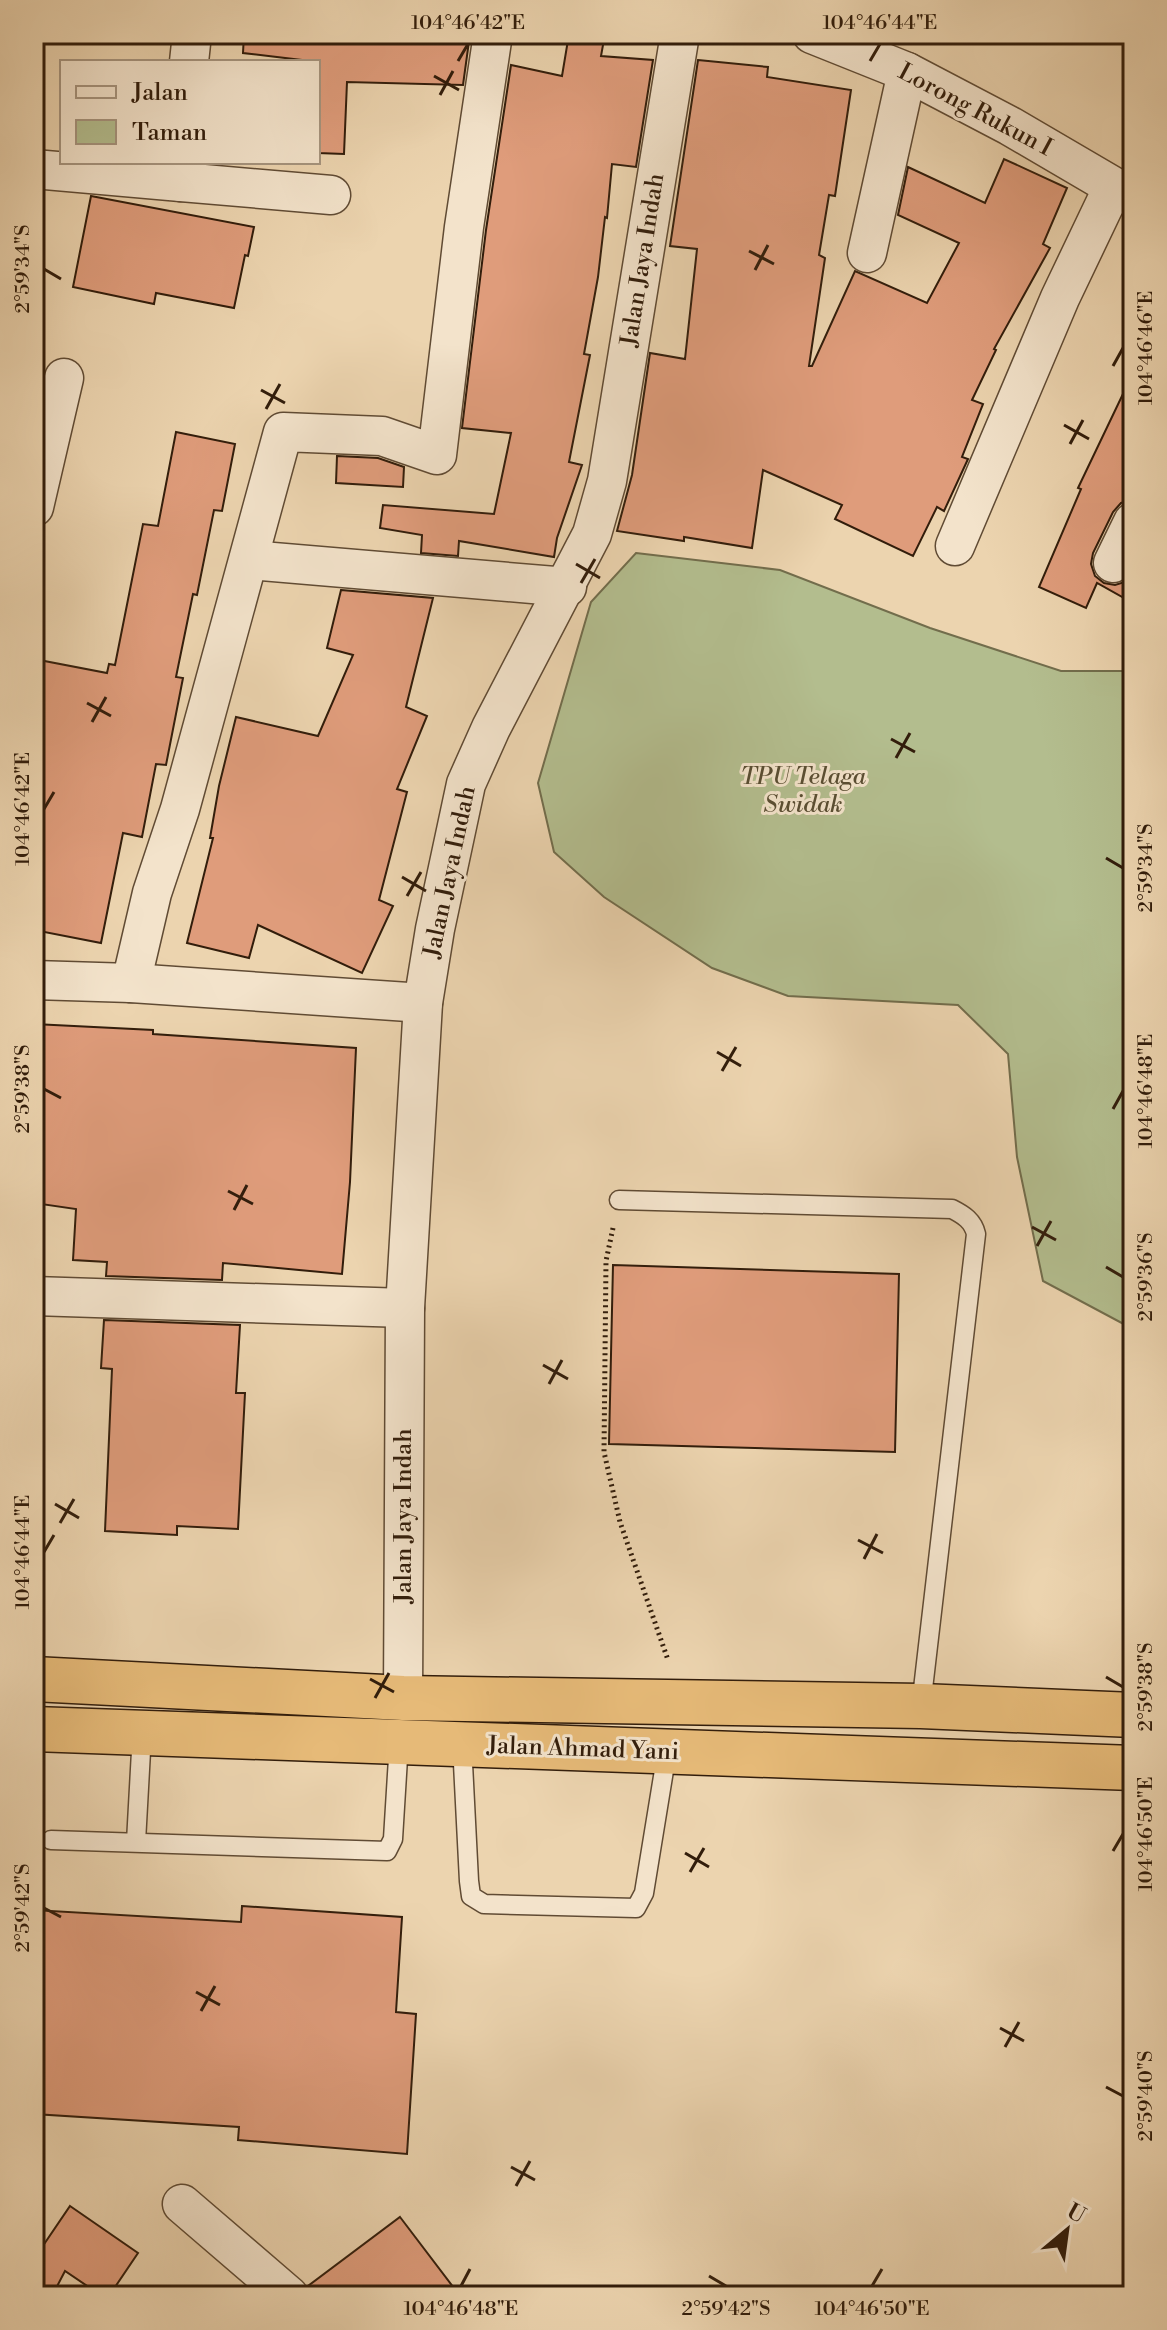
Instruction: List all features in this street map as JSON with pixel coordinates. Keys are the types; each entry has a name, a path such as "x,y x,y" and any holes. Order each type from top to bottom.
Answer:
{"highway":[{"name":"Jalan Ahmad Yani","path":"34,1679 403,1698 921,1706 1133,1715"},
{"name":"Jalan Ahmad Yani","path":"34,1729 1133,1768"}],"street":[{"path":"189,60 192,34"},
{"path":"131,983 152,893 180,809 283,432 382,436 437,455 464,227 493,34"},
{"name":"Jalan Jaya Indah","path":"403,1698 405,1308 423,1003 435,929 466,784 491,728 592,534 607,481 680,34"},
{"name":"Lorong Rukun I","path":"812,34 907,72 1010,126 1123,192"},
{"path":"867,253 907,72"},
{"path":"34,169 182,172 331,195"},
{"path":"955,546 1060,298 1123,192"},
{"path":"34,507 64,378"},
{"path":"1113,563 1133,522"},
{"path":"249,560 567,587"},
{"path":"34,980 131,983 423,1003"},
{"path":"34,1296 405,1308"},
{"path":"182,2204 289,2296"}],"lane":[{"path":"619,1200 952,1209 974,1227 976,1234 921,1706"},
{"path":"136,1842 142,1733"},
{"path":"51,1840 387,1851 393,1839 399,1742"},
{"path":"462,1744 471,1896 484,1904 636,1908 644,1893 667,1752"}],"path":[{"path":"619,1200 606,1261 604,1452 620,1522 683,1702"}],"green space":[{"name":"TPU Telaga Swidak","path":"636,553 780,570 930,628 1061,671 1133,671 1133,1329 1043,1281 1017,1157 1008,1054 958,1005 788,996 712,968 604,897 554,852 538,783 591,602"}],"building":[{"path":"244,34 470,34 463,85 347,82 344,154 320,153 320,60 243,53"},
{"path":"569,34 605,34 601,56 653,60 636,167 612,164 607,218 584,354 590,355 569,462 582,465 557,538 554,557 459,541 458,556 421,553 422,535 380,528 383,505 494,514 511,433 462,428 486,230 511,65 562,76"},
{"path":"698,60 768,67 767,77 851,90 835,196 829,195 819,255 825,258 809,366 812,366 855,271 927,303 959,243 898,215 908,167 985,203 1004,159 1067,188 1043,244 1050,248 994,349 972,400 983,404 962,457 968,459 944,511 937,507 913,556 835,519 842,505 763,470 752,548 684,537 684,541 617,531 632,475 650,353 685,359 697,249 670,246"},
{"path":"91,196 254,227 234,308 156,293 154,304 73,287"},
{"path":"1133,373 1133,500 1121,503 1113,512 1093,553 1091,564 1095,576 1104,583 1115,585 1125,582 1133,572 1133,603 1097,583 1086,608 1039,587 1081,489 1078,488"},
{"path":"176,432 235,444 222,511 214,510 197,595 193,594 176,677 183,678 166,765 156,764 142,837 123,833 101,943 34,930 34,659 107,673 109,664 115,665 143,524 158,526"},
{"path":"337,456 378,458 404,467 403,487 336,483"},
{"path":"341,590 433,598 406,707 427,716 397,789 407,792 379,900 393,906 362,973 258,925 249,958 187,943 213,838 210,838 219,786 236,717 318,736 353,655 327,648"},
{"path":"34,1024 153,1030 153,1034 356,1048 342,1274 223,1263 222,1280 106,1276 107,1262 73,1260 76,1209 34,1203"},
{"path":"613,1265 899,1274 895,1452 609,1444"},
{"path":"104,1320 240,1325 236,1393 245,1393 238,1529 177,1526 177,1535 105,1531 112,1369 101,1368"},
{"path":"242,1906 402,1917 396,2012 416,2014 407,2154 238,2140 239,2127 34,2114 34,1910 241,1922"},
{"path":"70,2206 138,2253 109,2296 102,2296 65,2271 52,2296 34,2296 34,2259"},
{"path":"400,2217 460,2296 310,2296 308,2286"}]}
